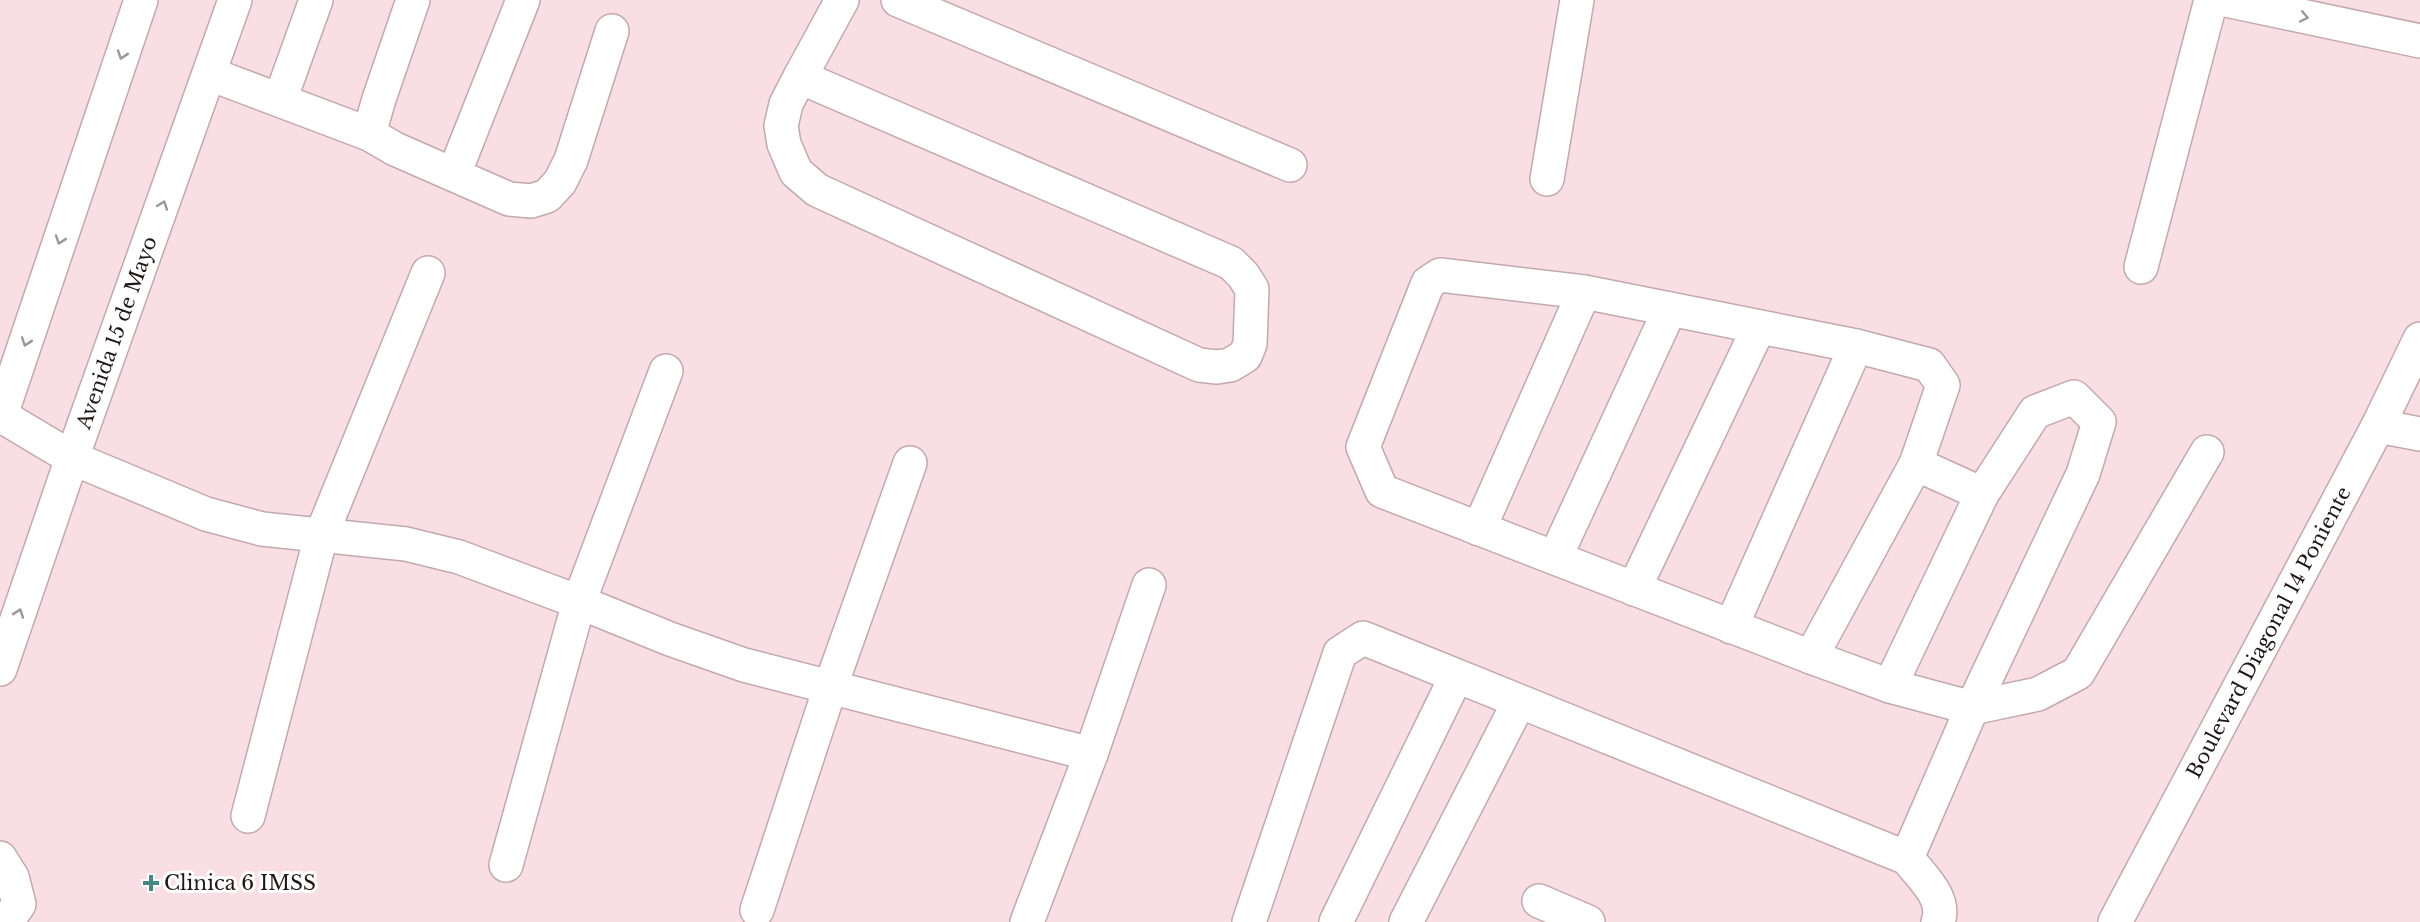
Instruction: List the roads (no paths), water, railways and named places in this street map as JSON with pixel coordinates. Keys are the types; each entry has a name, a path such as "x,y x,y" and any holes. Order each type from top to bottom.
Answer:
{"street":[{"path":"141,0 0,416 72,458 206,514 262,529 406,544 459,557 723,658 830,688 1091,754"},
{"name":"Avenida 15 de Mayo","path":"0,669 72,458 236,0"},
{"path":"280,100 316,0"},
{"path":"369,134 413,0"},
{"path":"454,174 523,0"},
{"path":"800,77 1231,263 1252,289 1250,344 1245,356 1230,365 1217,368 1199,365 816,190 796,172 784,144 782,126 786,104 800,77 842,0"},
{"path":"898,0 1290,165"},
{"path":"1547,179 1577,0"},
{"path":"2141,267 2211,0"},
{"path":"2226,0 2420,41"},
{"path":"210,74 369,134 395,149 509,199 531,201 547,196 560,182 571,160 612,31"},
{"path":"248,816 321,536 428,273"},
{"path":"1811,657 1916,464 1943,385 1929,365 1856,346 1584,292 1440,275 1428,283 1363,447 1382,491 1811,657 1890,686 1972,708 2038,694 2078,673 2207,453"},
{"path":"1479,529 1584,292"},
{"path":"1555,558 1670,309"},
{"path":"1634,589 1759,327"},
{"name":"Boulevard Diagonal 14 Poniente","path":"2115,922 2378,426 2420,339"},
{"path":"1731,627 1856,346"},
{"path":"506,865 579,602 666,371"},
{"path":"1890,686 1982,494 2036,412 2074,397 2099,422 2083,474 1972,708 1907,858"},
{"path":"2378,426 2420,434"},
{"path":"757,910 830,688 873,572 909,463"},
{"path":"1916,464 1982,494"},
{"path":"1027,922 1091,754 1149,585"},
{"path":"1249,922 1340,653 1363,638 1907,858 1936,894 1941,914 1938,922"},
{"path":"1336,922 1456,677"},
{"path":"1406,922 1519,702"},
{"path":"0,858 12,877 20,904 7,922"},
{"path":"1539,902 1588,922"}],"place":[{"name":"Clinica 6 IMSS","path":"151,883"}]}
